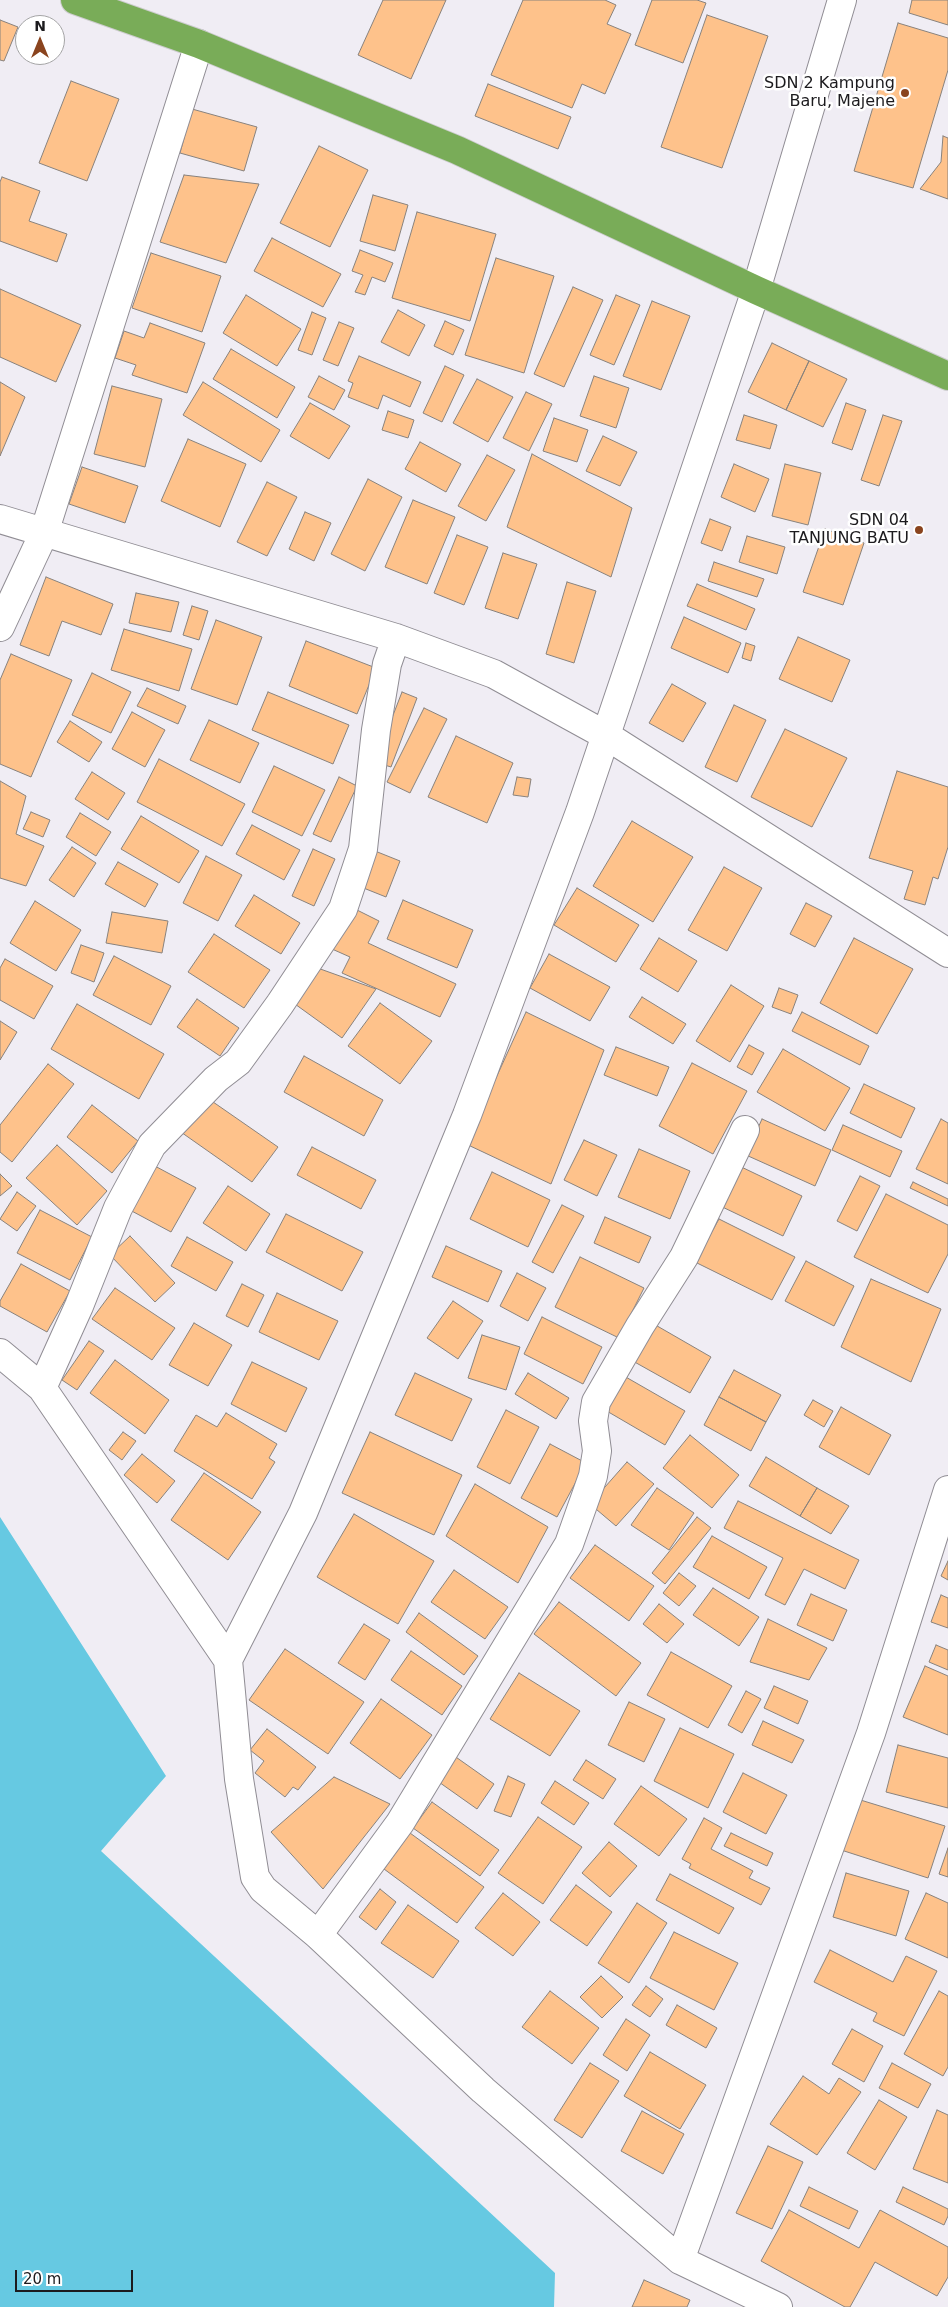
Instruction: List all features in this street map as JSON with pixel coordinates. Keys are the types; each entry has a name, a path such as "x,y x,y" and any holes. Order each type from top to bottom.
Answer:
{"highway":[{"path":"75,0 199,44 457,150 756,290 948,376"}],"street":[{"path":"228,1660 302,1513 467,1116 607,736 756,290 842,0"},
{"path":"0,627 44,533 199,44"},
{"path":"0,519 396,638 494,674 607,736 948,953"},
{"path":"42,1388 79,1306 118,1208 152,1145 216,1079 238,1062 280,1004 343,909 363,849 376,730 387,664 396,638"},
{"path":"318,1935 400,1823 569,1544 593,1476 597,1451 593,1421 596,1402 640,1326 684,1257 745,1130"},
{"path":"0,1353 42,1388 228,1660 239,1779 255,1877 263,1890 318,1935 483,2090 680,2260 778,2307"},
{"path":"680,2260 872,1733 948,1490"}],"water":[{"path":"0,1517 166,1776 101,1851 555,2273 554,2307 0,2307"}],"building":[{"path":"383,0 446,0 411,79 358,55"},
{"path":"523,0 605,0 616,5 607,24 631,34 605,94 582,84 572,108 491,75"},
{"path":"652,0 697,0 706,3 683,63 635,45"},
{"path":"912,0 948,0 948,25 909,13"},
{"path":"707,15 768,36 722,168 661,147"},
{"path":"0,20 15,26 15,34 4,61 0,60"},
{"path":"898,23 948,38 948,70 913,188 854,171"},
{"path":"71,81 119,99 87,181 39,163"},
{"path":"488,84 571,117 558,149 475,116"},
{"path":"192,109 257,127 244,171 180,153"},
{"path":"943,136 948,138 948,199 920,189 941,162"},
{"path":"319,146 368,170 330,247 280,223"},
{"path":"184,175 259,184 226,263 160,242"},
{"path":"2,177 40,191 29,221 67,234 57,262 0,241 0,182"},
{"path":"373,195 408,205 395,251 360,241"},
{"path":"417,212 496,234 470,321 392,298"},
{"path":"272,238 341,274 323,307 254,271"},
{"path":"360,250 393,263 385,282 372,277 365,295 355,292 363,275 352,271"},
{"path":"151,253 221,276 202,332 132,308"},
{"path":"496,258 554,276 524,373 465,355"},
{"path":"573,287 603,300 564,387 534,374"},
{"path":"0,289 81,325 56,382 0,357"},
{"path":"246,295 301,329 277,366 223,333"},
{"path":"616,295 640,305 614,365 590,355"},
{"path":"652,301 690,316 661,390 623,376"},
{"path":"398,310 425,325 409,356 381,342"},
{"path":"312,312 326,318 312,355 298,350"},
{"path":"445,321 464,330 453,355 434,346"},
{"path":"339,322 354,328 338,366 323,360"},
{"path":"150,323 205,343 187,393 132,375 136,365 115,358 124,331 144,338"},
{"path":"772,343 809,361 786,410 748,392"},
{"path":"231,349 295,387 277,418 213,379"},
{"path":"359,356 421,382 410,407 383,395 378,409 348,397 353,383 348,381"},
{"path":"809,361 847,379 823,427 786,410"},
{"path":"445,366 464,375 442,422 423,413"},
{"path":"319,376 345,390 334,410 308,397"},
{"path":"594,376 629,388 616,428 580,416"},
{"path":"477,379 513,397 488,442 453,423"},
{"path":"0,382 25,397 0,456"},
{"path":"203,382 280,430 261,462 183,415"},
{"path":"112,386 162,399 145,467 94,454"},
{"path":"526,392 552,404 529,451 503,438"},
{"path":"310,403 350,426 329,459 290,436"},
{"path":"846,403 866,410 852,450 832,443"},
{"path":"388,411 414,420 408,438 382,430"},
{"path":"744,415 777,425 770,449 736,440"},
{"path":"883,415 902,421 879,486 861,480"},
{"path":"554,418 588,430 577,462 543,451"},
{"path":"603,436 637,452 620,486 586,471"},
{"path":"188,439 246,464 220,527 161,501"},
{"path":"420,442 461,464 446,492 405,469"},
{"path":"532,454 632,508 611,577 507,527"},
{"path":"487,455 515,470 486,521 458,506"},
{"path":"734,464 769,479 755,512 721,497"},
{"path":"785,464 821,473 808,525 772,516"},
{"path":"82,467 138,486 125,523 69,504"},
{"path":"368,479 402,497 365,571 331,554"},
{"path":"267,482 297,497 267,556 237,542"},
{"path":"413,500 455,517 427,584 385,567"},
{"path":"305,512 331,523 314,561 289,549"},
{"path":"710,519 731,527 722,551 701,543"},
{"path":"825,529 864,543 843,605 803,592"},
{"path":"457,535 488,547 464,605 434,593"},
{"path":"747,536 785,547 777,574 739,562"},
{"path":"503,553 537,564 518,619 485,608"},
{"path":"714,562 764,579 757,597 708,581"},
{"path":"46,577 113,604 101,635 62,621 49,656 20,645"},
{"path":"567,582 596,591 574,663 546,654"},
{"path":"697,584 755,609 746,630 687,606"},
{"path":"136,593 179,602 171,632 129,623"},
{"path":"192,606 208,611 199,640 183,635"},
{"path":"684,617 741,643 728,673 671,648"},
{"path":"216,620 262,637 237,705 191,689"},
{"path":"124,629 192,649 179,691 111,670"},
{"path":"798,637 850,660 832,702 779,679"},
{"path":"306,641 376,668 357,714 289,686"},
{"path":"746,643 755,646 751,661 742,658"},
{"path":"11,654 72,680 31,777 0,764 0,680"},
{"path":"92,673 131,692 111,733 72,715"},
{"path":"672,684 706,703 683,742 649,723"},
{"path":"147,688 186,706 178,724 137,706"},
{"path":"268,692 349,725 333,764 252,730"},
{"path":"402,692 417,698 391,767 375,762"},
{"path":"734,705 766,720 737,782 705,767"},
{"path":"424,708 447,719 410,793 387,782"},
{"path":"132,712 165,730 145,767 112,749"},
{"path":"209,720 259,743 240,783 190,760"},
{"path":"70,721 102,742 89,762 57,742"},
{"path":"785,729 847,758 812,827 751,797"},
{"path":"456,736 513,763 487,823 428,797"},
{"path":"159,759 245,804 222,846 137,802"},
{"path":"274,766 325,790 302,836 252,812"},
{"path":"897,771 948,787 948,847 938,879 933,877 925,905 904,899 913,871 869,858"},
{"path":"92,772 125,793 108,820 75,799"},
{"path":"339,777 357,786 331,842 313,834"},
{"path":"517,777 531,779 528,797 513,795"},
{"path":"0,781 26,796 16,834 44,846 26,886 0,878"},
{"path":"31,812 50,820 43,837 23,829"},
{"path":"80,813 111,832 96,856 66,837"},
{"path":"141,816 199,851 179,883 121,849"},
{"path":"632,821 693,857 653,922 593,886"},
{"path":"252,825 300,850 284,880 236,854"},
{"path":"72,847 96,863 74,897 49,880"},
{"path":"313,849 335,859 314,906 292,896"},
{"path":"375,851 400,861 386,897 361,887"},
{"path":"206,856 242,875 218,921 183,903"},
{"path":"118,862 158,884 145,907 105,884"},
{"path":"724,867 762,888 727,951 688,930"},
{"path":"577,888 639,925 616,962 554,925"},
{"path":"254,895 300,923 281,954 235,926"},
{"path":"403,900 473,930 457,968 387,939"},
{"path":"35,901 81,930 56,971 10,943"},
{"path":"806,903 832,916 815,947 790,934"},
{"path":"351,907 379,921 368,943 456,984 440,1017 342,973 350,957 332,949"},
{"path":"112,912 168,921 162,953 106,943"},
{"path":"214,934 270,970 244,1008 188,972"},
{"path":"659,938 697,961 678,992 640,969"},
{"path":"854,938 913,969 877,1034 820,1003"},
{"path":"81,945 104,953 94,982 71,973"},
{"path":"549,954 610,987 590,1021 530,988"},
{"path":"114,956 171,986 151,1025 93,995"},
{"path":"5,959 53,986 34,1019 0,1000 0,968"},
{"path":"312,966 376,989 342,1038 288,999"},
{"path":"731,985 764,1006 730,1062 696,1041"},
{"path":"779,988 798,995 791,1014 772,1007"},
{"path":"642,997 686,1024 673,1044 629,1017"},
{"path":"197,999 239,1028 220,1056 177,1027"},
{"path":"380,1003 432,1041 400,1084 348,1046"},
{"path":"77,1004 164,1054 139,1099 51,1049"},
{"path":"526,1012 604,1050 551,1184 466,1144"},
{"path":"802,1012 869,1046 860,1065 792,1031"},
{"path":"0,1021 17,1032 0,1060"},
{"path":"749,1045 764,1053 752,1075 737,1067"},
{"path":"616,1047 669,1067 657,1096 604,1075"},
{"path":"783,1049 850,1088 825,1131 757,1092"},
{"path":"304,1056 383,1100 364,1136 284,1092"},
{"path":"692,1063 747,1091 713,1154 659,1126"},
{"path":"48,1064 74,1084 12,1162 0,1152 0,1125"},
{"path":"864,1084 915,1108 901,1138 850,1113"},
{"path":"203,1095 278,1147 252,1182 178,1130"},
{"path":"92,1105 138,1141 112,1173 67,1137"},
{"path":"762,1119 831,1150 815,1186 746,1155"},
{"path":"941,1119 948,1123 948,1184 916,1169"},
{"path":"843,1125 902,1151 890,1177 832,1150"},
{"path":"584,1140 617,1155 597,1196 564,1180"},
{"path":"57,1145 107,1191 77,1225 26,1178"},
{"path":"312,1147 376,1180 361,1209 297,1175"},
{"path":"639,1149 690,1171 670,1219 618,1197"},
{"path":"733,1163 802,1196 783,1236 714,1203"},
{"path":"153,1165 196,1188 171,1232 128,1209"},
{"path":"492,1172 550,1200 528,1247 470,1219"},
{"path":"0,1174 12,1186 0,1196"},
{"path":"860,1176 880,1186 857,1231 837,1221"},
{"path":"913,1182 948,1199 948,1206 910,1188"},
{"path":"228,1186 270,1214 246,1251 203,1223"},
{"path":"17,1192 36,1206 17,1231 0,1219"},
{"path":"886,1194 948,1225 948,1254 928,1293 854,1257"},
{"path":"562,1205 584,1216 553,1273 532,1262"},
{"path":"40,1210 92,1237 70,1280 17,1253"},
{"path":"286,1214 363,1252 342,1291 266,1252"},
{"path":"605,1217 651,1237 639,1263 594,1243"},
{"path":"719,1219 795,1257 772,1300 695,1262"},
{"path":"130,1236 175,1283 155,1302 110,1255"},
{"path":"187,1237 233,1262 216,1291 171,1266"},
{"path":"446,1246 502,1271 488,1302 432,1277"},
{"path":"580,1257 644,1288 619,1338 555,1307"},
{"path":"806,1261 854,1286 834,1326 785,1301"},
{"path":"21,1264 70,1291 47,1332 0,1306 0,1301"},
{"path":"517,1273 546,1288 528,1321 500,1306"},
{"path":"871,1279 941,1309 911,1382 841,1347"},
{"path":"242,1284 264,1295 248,1327 226,1316"},
{"path":"115,1288 175,1328 152,1360 92,1319"},
{"path":"277,1293 338,1321 319,1360 259,1332"},
{"path":"453,1301 483,1321 458,1359 427,1338"},
{"path":"542,1317 602,1347 583,1384 524,1354"},
{"path":"194,1323 232,1345 208,1386 169,1365"},
{"path":"652,1323 711,1357 690,1393 631,1360"},
{"path":"482,1335 520,1347 506,1390 468,1378"},
{"path":"89,1341 104,1351 77,1390 62,1380"},
{"path":"115,1360 169,1400 145,1434 90,1393"},
{"path":"252,1362 307,1388 286,1432 231,1404"},
{"path":"734,1370 781,1395 766,1422 719,1397"},
{"path":"415,1373 472,1399 452,1441 395,1415"},
{"path":"528,1373 569,1398 556,1419 515,1394"},
{"path":"624,1376 685,1411 665,1445 605,1410"},
{"path":"719,1397 766,1422 751,1451 704,1425"},
{"path":"813,1400 833,1411 824,1427 804,1415"},
{"path":"841,1407 891,1435 869,1475 819,1447"},
{"path":"506,1410 539,1427 510,1484 477,1467"},
{"path":"226,1413 277,1444 269,1458 275,1462 252,1499 174,1451 196,1415 217,1427"},
{"path":"123,1432 136,1441 122,1460 109,1450"},
{"path":"370,1432 462,1475 434,1535 342,1493"},
{"path":"690,1435 739,1475 712,1508 663,1468"},
{"path":"550,1444 586,1463 557,1517 521,1498"},
{"path":"142,1454 175,1481 157,1503 124,1475"},
{"path":"766,1457 817,1488 800,1516 749,1486"},
{"path":"627,1462 654,1484 616,1526 590,1504"},
{"path":"204,1473 261,1512 228,1560 171,1520"},
{"path":"475,1484 548,1527 518,1583 446,1536"},
{"path":"657,1488 694,1513 669,1550 631,1525"},
{"path":"817,1488 849,1506 831,1534 800,1516"},
{"path":"738,1501 859,1560 845,1589 804,1569 785,1605 765,1595 783,1558 724,1528"},
{"path":"354,1514 434,1561 398,1624 317,1577"},
{"path":"697,1517 711,1528 665,1584 652,1573"},
{"path":"712,1536 767,1567 749,1599 693,1567"},
{"path":"595,1545 654,1586 629,1621 570,1578"},
{"path":"948,1561 948,1580 941,1576"},
{"path":"454,1570 508,1607 485,1639 431,1602"},
{"path":"679,1573 696,1586 679,1606 663,1593"},
{"path":"713,1588 759,1617 739,1646 693,1615"},
{"path":"811,1594 847,1610 833,1641 797,1625"},
{"path":"941,1595 948,1598 948,1628 931,1622"},
{"path":"559,1602 641,1663 616,1696 534,1634"},
{"path":"659,1604 684,1624 667,1643 643,1624"},
{"path":"419,1613 478,1656 464,1675 406,1632"},
{"path":"768,1619 827,1648 809,1680 750,1662"},
{"path":"364,1624 390,1640 365,1680 338,1663"},
{"path":"936,1645 948,1650 948,1670 929,1662"},
{"path":"285,1649 364,1702 328,1754 249,1700"},
{"path":"411,1651 462,1686 442,1715 391,1680"},
{"path":"671,1652 732,1686 708,1728 647,1695"},
{"path":"925,1666 948,1676 948,1735 903,1717"},
{"path":"519,1673 580,1711 550,1756 490,1719"},
{"path":"774,1686 808,1701 798,1724 764,1708"},
{"path":"746,1691 761,1699 742,1733 728,1725"},
{"path":"381,1699 432,1735 400,1779 350,1743"},
{"path":"629,1702 665,1719 644,1762 608,1745"},
{"path":"763,1721 804,1740 792,1763 752,1745"},
{"path":"680,1728 734,1754 708,1808 654,1781"},
{"path":"267,1729 316,1767 298,1790 293,1787 285,1797 255,1773 264,1761 250,1750"},
{"path":"898,1745 948,1758 948,1808 886,1792"},
{"path":"453,1755 494,1784 477,1809 436,1780"},
{"path":"586,1760 616,1779 603,1799 573,1780"},
{"path":"743,1773 787,1795 766,1834 723,1812"},
{"path":"508,1776 525,1784 511,1817 494,1811"},
{"path":"334,1777 390,1804 323,1889 271,1832"},
{"path":"555,1781 589,1803 574,1825 541,1803"},
{"path":"641,1786 687,1819 659,1856 614,1824"},
{"path":"854,1798 945,1826 928,1878 838,1849"},
{"path":"432,1802 499,1850 480,1876 413,1828"},
{"path":"538,1817 582,1847 543,1904 498,1873"},
{"path":"704,1818 722,1828 711,1849 753,1871 749,1878 770,1888 761,1905 689,1868 691,1864 682,1859"},
{"path":"410,1833 484,1887 457,1923 384,1869"},
{"path":"731,1833 773,1853 767,1866 724,1846"},
{"path":"609,1842 637,1866 610,1897 582,1873"},
{"path":"948,1848 948,1877 939,1874"},
{"path":"846,1873 909,1891 896,1936 833,1917"},
{"path":"670,1874 734,1908 719,1934 656,1900"},
{"path":"576,1885 612,1912 587,1946 550,1920"},
{"path":"380,1889 396,1902 376,1930 359,1917"},
{"path":"503,1893 540,1922 513,1956 475,1928"},
{"path":"926,1893 948,1903 948,1958 905,1939"},
{"path":"637,1903 667,1923 629,1983 598,1963"},
{"path":"408,1905 459,1941 433,1978 381,1943"},
{"path":"674,1932 738,1963 714,2010 650,1978"},
{"path":"830,1950 893,1982 906,1956 937,1971 904,2036 873,2021 877,2013 814,1982"},
{"path":"601,1976 623,1997 602,2018 580,1997"},
{"path":"646,1986 663,1999 650,2017 632,2005"},
{"path":"550,1991 599,2028 572,2064 522,2027"},
{"path":"939,1991 948,1996 948,2067 943,2076 904,2054"},
{"path":"677,2005 717,2028 706,2048 666,2025"},
{"path":"626,2019 650,2035 627,2071 603,2055"},
{"path":"852,2029 883,2046 864,2082 832,2064"},
{"path":"650,2052 706,2085 680,2129 624,2096"},
{"path":"590,2063 619,2081 582,2138 554,2120"},
{"path":"892,2063 931,2084 918,2108 879,2088"},
{"path":"803,2076 829,2094 839,2078 861,2092 817,2155 770,2124"},
{"path":"879,2100 907,2117 875,2170 847,2153"},
{"path":"937,2110 948,2115 948,2183 913,2169"},
{"path":"642,2111 684,2134 663,2174 621,2151"},
{"path":"768,2146 803,2162 772,2229 736,2213"},
{"path":"809,2187 858,2211 849,2229 800,2206"},
{"path":"903,2187 948,2209 948,2216 944,2225 896,2202"},
{"path":"789,2210 859,2248 880,2210 948,2247 948,2277 937,2296 875,2262 850,2307 845,2307 761,2261"},
{"path":"644,2280 690,2300 687,2307 632,2307"}],"place":[{"name":"SDN 2 Kampung Baru, Majene","path":"905,93"},
{"name":"SDN 04 TANJUNG BATU","path":"919,530"}]}
